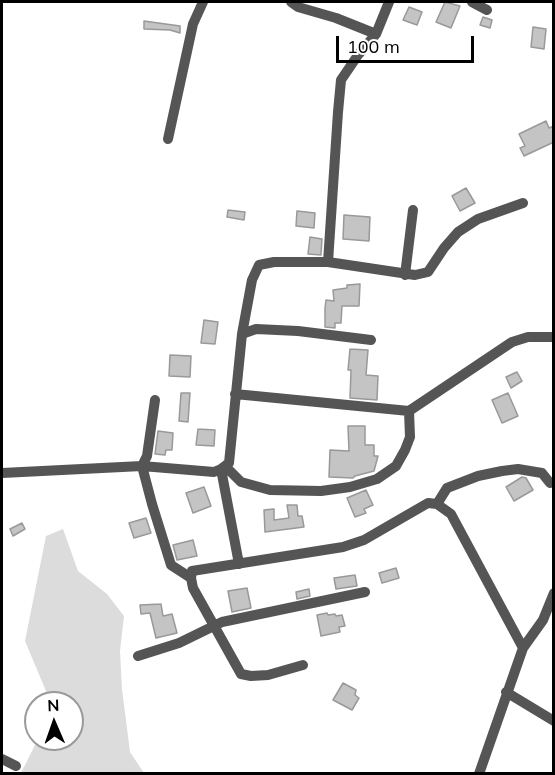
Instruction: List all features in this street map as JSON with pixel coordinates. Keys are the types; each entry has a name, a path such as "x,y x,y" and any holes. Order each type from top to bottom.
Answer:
{"street":[{"path":"168,139 194,24 203,2"},
{"path":"291,2 298,7 336,18 376,34"},
{"path":"328,262 341,80 376,34 389,2"},
{"path":"472,2 487,10"},
{"path":"2,473 142,466 214,472 223,468 229,463 242,334 252,280 259,265 274,262 328,262 405,275 428,272 458,232 478,219 523,204"},
{"path":"405,275 412,210"},
{"path":"242,334 256,329 298,331 371,340"},
{"path":"235,394 409,411 512,342 528,337 554,338"},
{"path":"155,400 147,456 142,466 171,565 191,578"},
{"path":"223,468 241,482 270,490 321,491 350,487 377,479 396,466 405,450 410,436 409,411"},
{"path":"223,468 239,564"},
{"path":"437,504 447,488 478,476 502,471 518,469 542,473 550,483"},
{"path":"303,665 268,675 241,674 193,588 192,572 343,547 364,540 428,503 437,504 451,514 523,648"},
{"path":"138,656 179,643 222,621 365,592"},
{"path":"481,772 506,692 523,648 543,620 554,593"},
{"path":"543,620 554,626"},
{"path":"506,692 554,721"},
{"path":"2,759 16,766"}],"shaded area":[{"path":"63,529 78,571 107,594 124,616 120,651 130,752 144,773 21,773 32,751 84,751 84,691 46,691 25,641 46,536"}],"building":[{"path":"445,2 460,6 451,28 436,22"},
{"path":"409,7 422,12 417,25 403,20"},
{"path":"483,17 492,20 490,28 480,25"},
{"path":"144,21 180,26 180,33 170,30 144,29"},
{"path":"533,27 546,29 544,49 531,47"},
{"path":"546,121 549,128 554,126 554,142 524,156 520,148 525,146 519,134"},
{"path":"466,188 475,203 460,211 452,196"},
{"path":"228,210 245,212 244,220 227,217"},
{"path":"297,211 315,213 314,228 296,226"},
{"path":"344,215 370,217 369,241 343,239"},
{"path":"310,237 322,239 321,255 308,254"},
{"path":"360,284 359,306 342,306 341,323 335,323 335,328 325,327 326,300 334,301 333,290 347,288 347,285"},
{"path":"204,320 218,322 215,344 201,343"},
{"path":"350,349 368,350 366,375 378,376 377,400 350,398 351,370 348,370"},
{"path":"170,355 191,356 190,377 169,376"},
{"path":"517,372 522,381 511,388 506,377"},
{"path":"181,393 190,393 188,422 179,421"},
{"path":"508,393 518,416 502,423 492,400"},
{"path":"348,426 365,426 365,445 374,445 374,456 378,456 374,471 353,478 329,477 330,450 349,451"},
{"path":"198,429 215,430 214,446 196,445"},
{"path":"158,431 173,433 172,450 166,450 165,455 155,454"},
{"path":"522,477 526,478 533,490 514,501 506,487"},
{"path":"204,487 211,506 193,513 186,493"},
{"path":"366,490 373,505 364,509 366,513 355,517 347,498"},
{"path":"287,505 297,505 298,516 302,516 304,527 265,532 264,510 274,509 274,520 289,518"},
{"path":"146,518 151,533 134,538 129,523"},
{"path":"22,523 25,529 13,536 10,529"},
{"path":"193,540 197,556 177,560 173,545"},
{"path":"396,568 399,578 382,583 379,573"},
{"path":"355,575 357,586 336,589 334,578"},
{"path":"247,588 251,608 232,612 228,591"},
{"path":"309,589 310,596 297,599 296,592"},
{"path":"161,604 163,616 172,614 177,633 156,638 150,613 141,614 140,605"},
{"path":"327,613 328,615 342,615 345,626 339,627 340,632 321,636 317,615"},
{"path":"343,683 356,690 355,695 359,698 352,710 333,700"}]}
